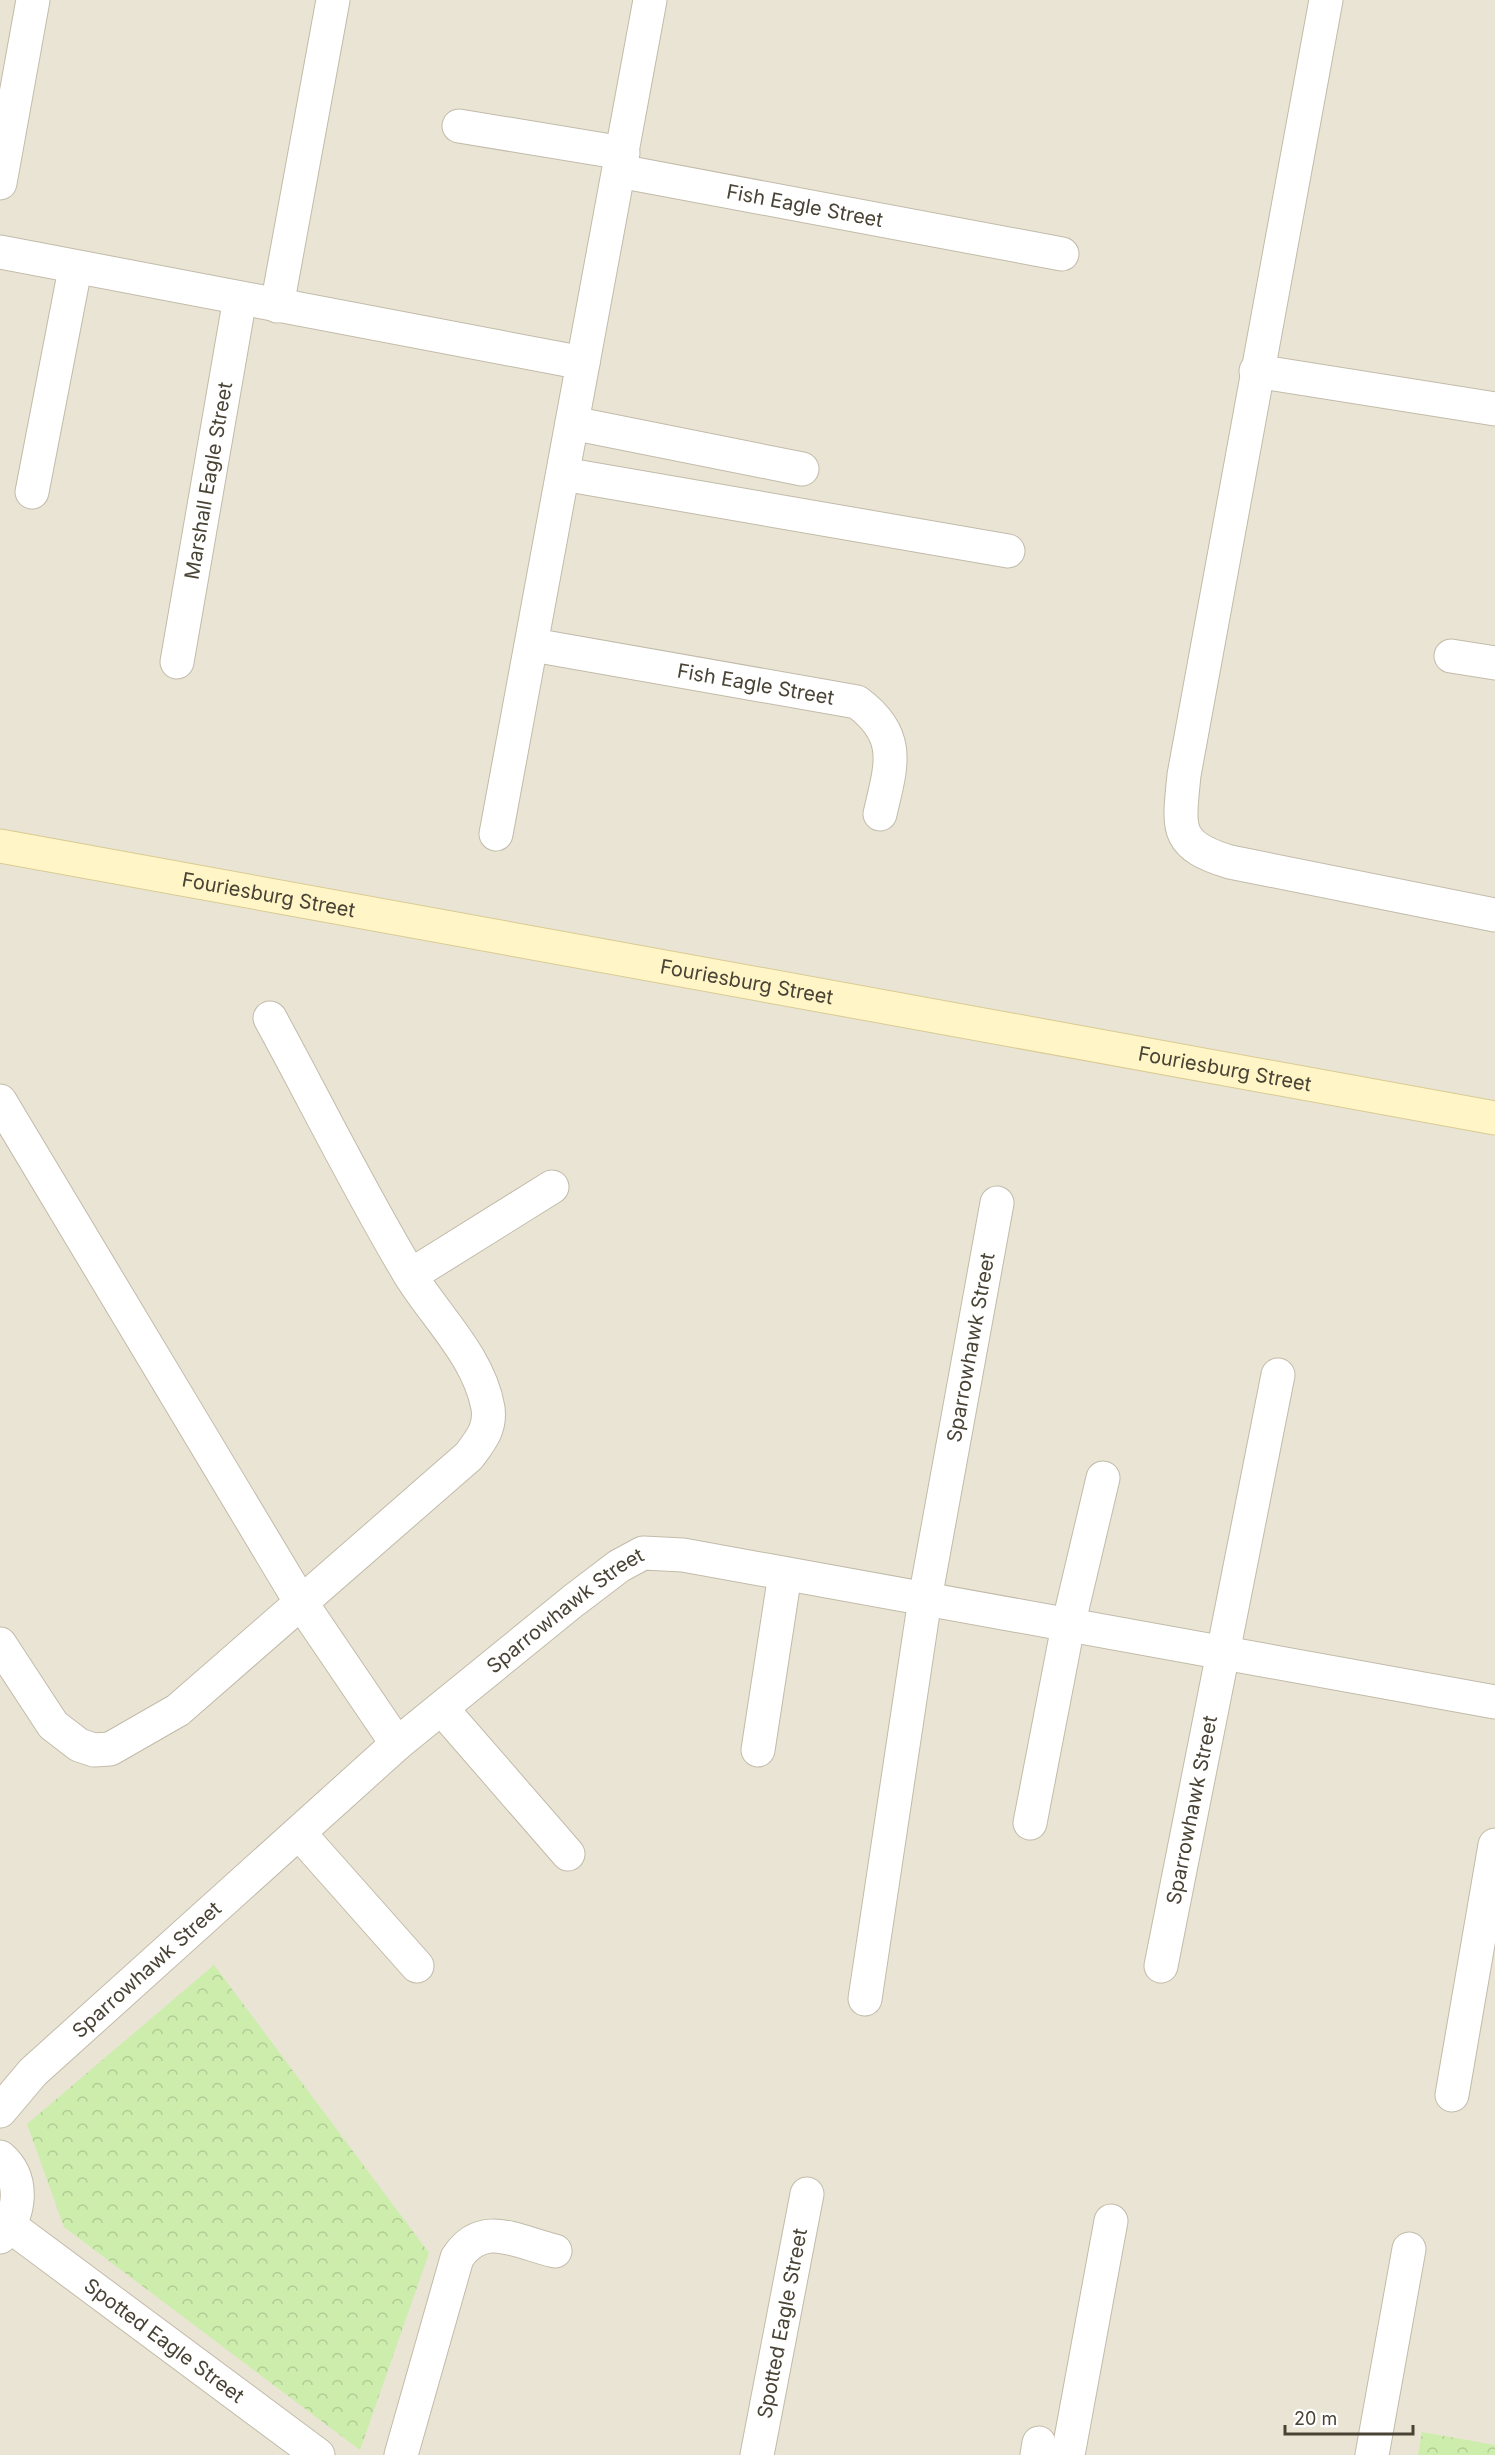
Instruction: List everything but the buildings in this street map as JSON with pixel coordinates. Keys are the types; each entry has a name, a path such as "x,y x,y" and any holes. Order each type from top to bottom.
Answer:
{"street":[{"path":"0,183 33,0"},
{"path":"277,306 333,0"},
{"path":"496,834 650,0"},
{"path":"1326,0 1256,371 1184,775 1180,824 1185,838 1196,849 1230,862 1495,915"},
{"name":"Fish Eagle Street","path":"459,126 1062,254"},
{"path":"0,252 75,269 583,363"},
{"path":"32,492 75,269"},
{"name":"Marshall Eagle Street","path":"177,662 240,298"},
{"path":"1256,371 1495,409"},
{"path":"572,423 802,469"},
{"path":"563,474 1008,551"},
{"name":"Fish Eagle Street","path":"532,645 857,702 870,712 882,729 892,760 880,814"},
{"path":"1451,656 1495,663"},
{"name":"Fouriesburg Street","path":"0,846 1495,1118"},
{"path":"0,1644 53,1725 80,1745 94,1750 110,1749 178,1710 469,1456 485,1434 489,1421 488,1409 479,1378 411,1275 270,1018"},
{"path":"0,1101 300,1602 397,1744"},
{"path":"411,1275 552,1187"},
{"name":"Sparrowhawk Street","path":"864,1999 925,1599 996,1203"},
{"name":"Sparrowhawk Street","path":"1161,1966 1278,1375"},
{"path":"1030,1822 1068,1626 1103,1478"},
{"name":"Sparrowhawk Street","path":"0,2111 33,2072 397,1744 573,1601 619,1566 643,1553 683,1555 1495,1702"},
{"path":"758,1750 785,1574"},
{"path":"442,1708 568,1854"},
{"path":"299,1833 417,1966"},
{"path":"1452,2096 1495,1845"},
{"path":"0,2157 15,2178 17,2191 16,2211 5,2231"},
{"name":"Spotted Eagle Street","path":"757,2455 807,2194"},
{"path":"1048,2451 1111,2221"},
{"name":"Spotted Eagle Street","path":"5,2231 318,2455"},
{"path":"401,2455 457,2258 463,2248 482,2236 492,2235 555,2251"},
{"path":"1372,2455 1409,2248"}],"shaded area":[{"path":"0,0 1495,0 1495,2455 0,2455"}],"green space":[{"path":"214,1965 429,2253 360,2450 64,2227 27,2124"},
{"path":"1422,2432 1495,2445 1495,2455 1418,2455"}]}
